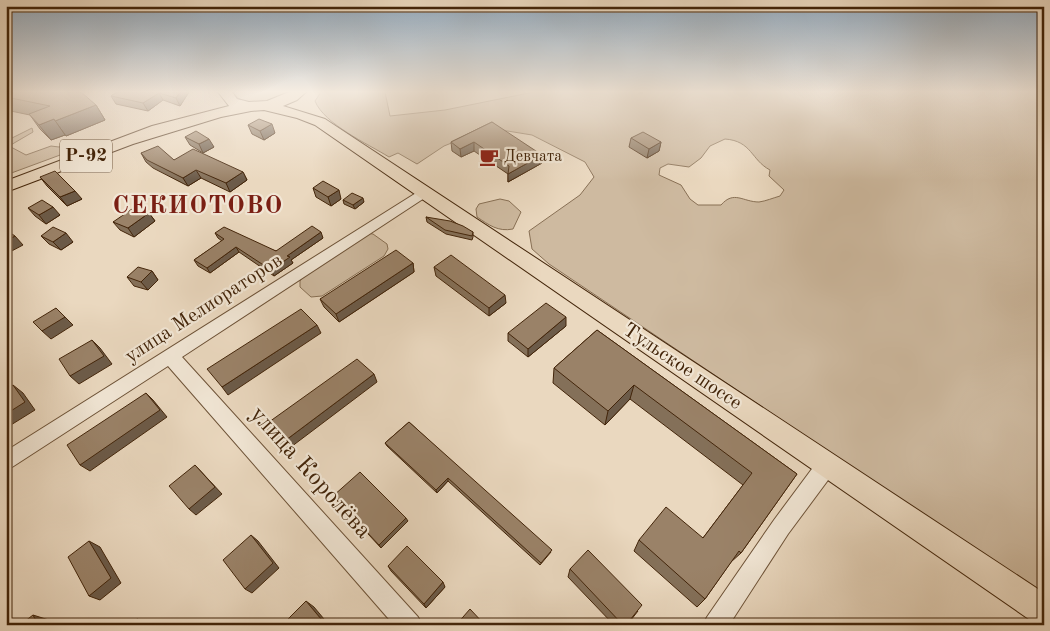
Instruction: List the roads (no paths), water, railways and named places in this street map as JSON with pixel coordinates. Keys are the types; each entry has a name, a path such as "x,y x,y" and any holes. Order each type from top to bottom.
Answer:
{"main road":[{"name":"Р-92","path":"166,126 173,121"},
{"name":"Р-92","path":"6,187 182,121"},
{"name":"Тульское шоссе","path":"320,122 1044,611"}],"street":[{"name":"улица Мелиораторов","path":"6,462 424,192"},
{"name":"улица Королёва","path":"170,356 410,625"},
{"path":"715,625 781,527 827,465"}],"place":[{"name":"Девчата","path":"489,157"}],"district":[{"name":"СЕКИОТОВО","path":"198,206"}]}
